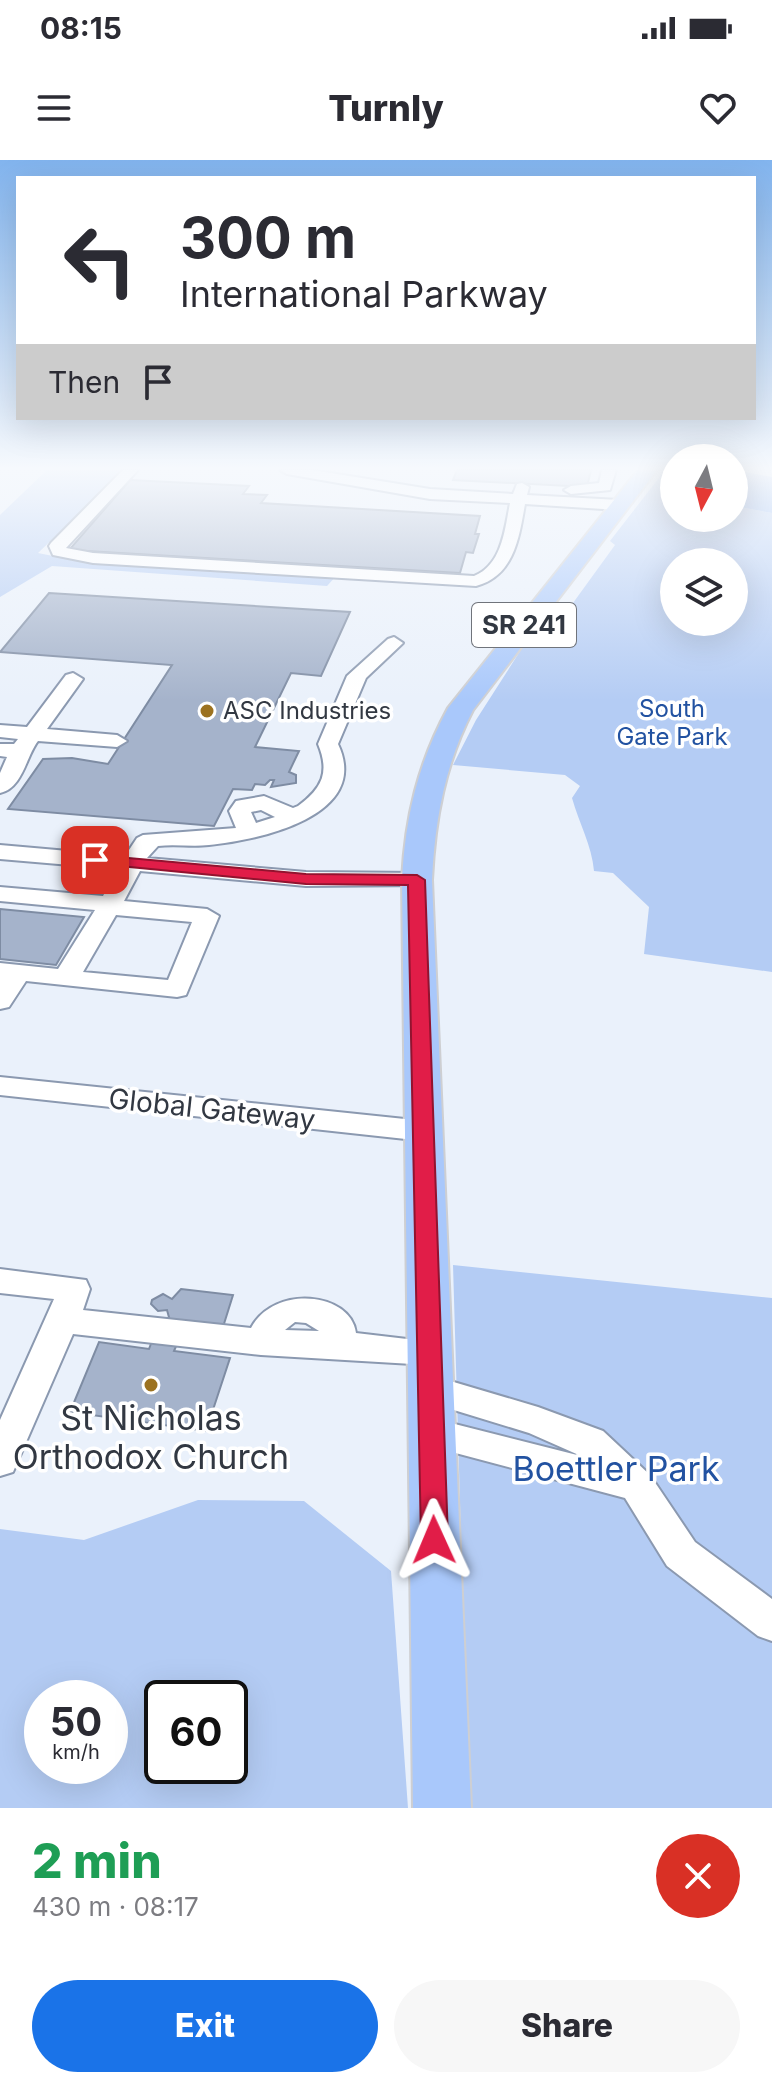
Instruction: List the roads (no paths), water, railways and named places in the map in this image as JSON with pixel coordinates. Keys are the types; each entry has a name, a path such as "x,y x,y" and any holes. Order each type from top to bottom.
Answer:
{"main road":[{"name":"SR 241","path":"442,1808 417,880 421,810 439,752 455,719 508,645 586,547"}],"street":[{"path":"57,547 59,552 93,558 476,581 490,578 502,567 507,547"},
{"path":"66,978 146,843 249,832 240,811 253,803 273,806 293,817 324,796 334,781 336,764 328,744 337,718 357,676 394,643"},
{"path":"0,787 9,777 13,754 73,679"},
{"path":"0,731 13,754"},
{"path":"13,754 117,741"},
{"path":"0,852 306,879 417,880"},
{"path":"0,894 207,916 177,989 9,972 0,1001"},
{"name":"Global Gateway","path":"0,1086 424,1131"},
{"path":"0,1281 74,1289 0,1461"},
{"path":"62,1320 261,1342 337,1345 637,1486 681,1554 772,1623"}],"place":[{"name":"ASC Industries","path":"207,711"},
{"name":"St Nicholas Orthodox Church","path":"151,1385"}],"park label":[{"name":"South Gate Park","path":"672,723"},
{"name":"Boettler Park","path":"616,1469"}]}
